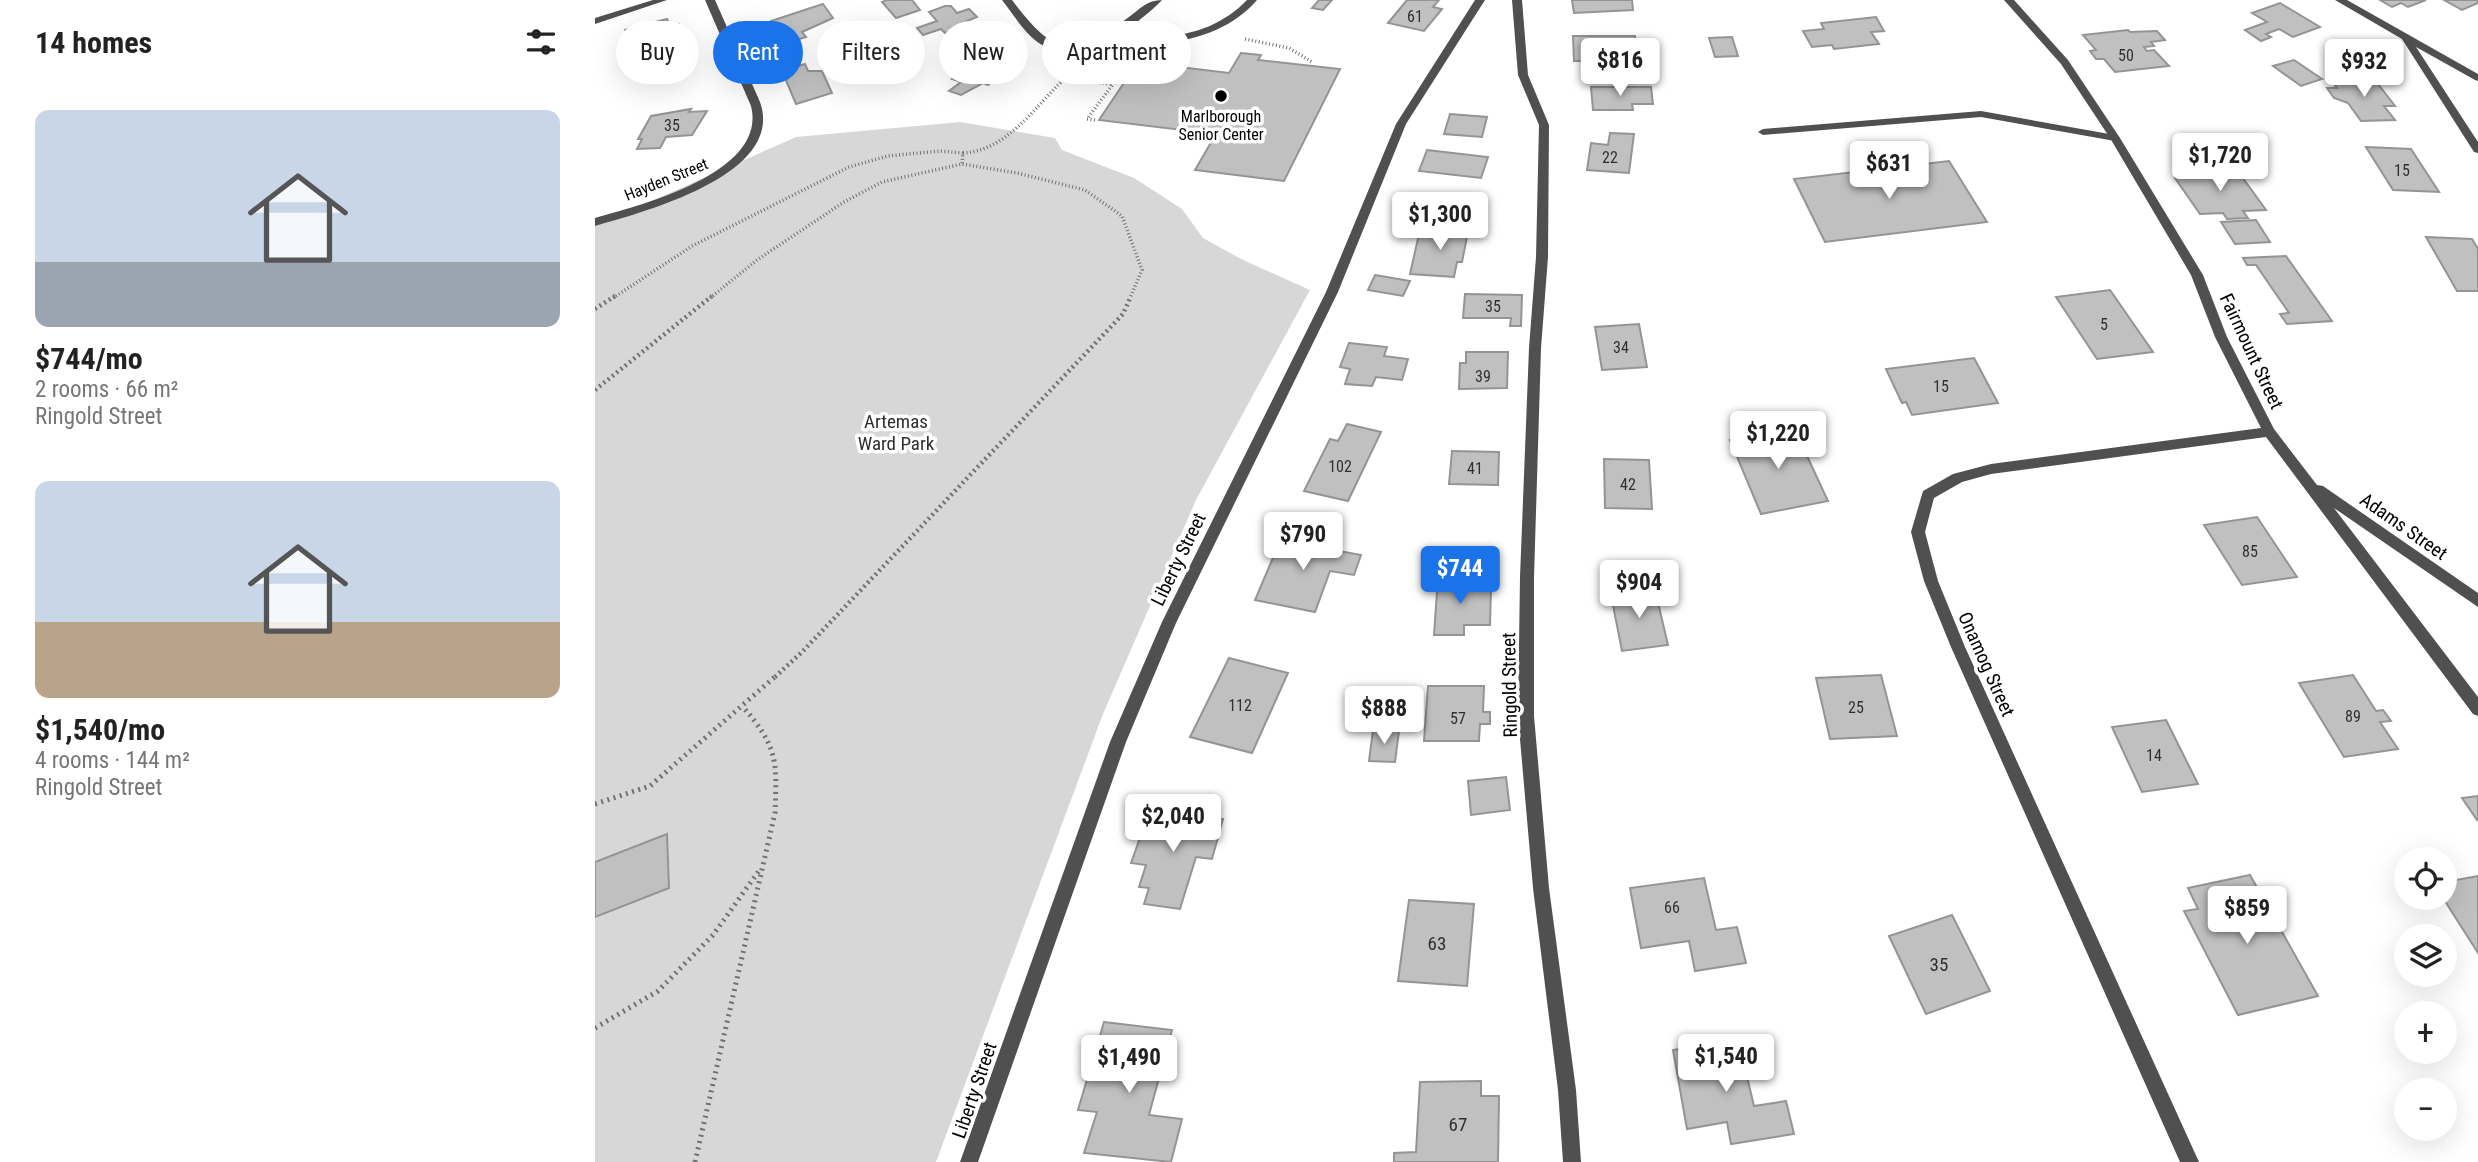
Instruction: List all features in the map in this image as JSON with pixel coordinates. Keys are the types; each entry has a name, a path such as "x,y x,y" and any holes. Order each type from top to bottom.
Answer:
{"street":[{"path":"595,21 662,0"},
{"name":"Hayden Street","path":"595,222 683,192 726,171 745,152 756,135 758,113 711,0"},
{"path":"1007,0 1035,36 1042,40"},
{"path":"1130,21 1157,0"},
{"path":"1191,34 1238,15 1252,0"},
{"name":"Liberty Street","path":"969,1162 1118,742 1169,622 1332,292 1401,124 1480,0"},
{"name":"Ringold Street","path":"1517,0 1523,75 1544,125 1542,257 1535,348 1528,564 1526,716 1541,888 1567,1090 1572,1162"},
{"name":"Fairmount Street","path":"2009,0 2065,62 2115,138 2197,275 2221,337 2269,432 2478,709"},
{"path":"2340,0 2478,78"},
{"path":"2405,37 2478,150"},
{"path":"1763,132 1981,114 2115,138"},
{"name":"Onamog Street","path":"2190,1162 1958,647 1931,581 1917,532 1928,495 1958,478 1991,469 2071,457 2269,432"},
{"name":"Adams Street","path":"2308,483 2478,601"}],"path":[{"path":"1241,39 1278,44 1298,51 1312,62"},
{"path":"595,309 692,246 849,167 888,156 940,151 981,152 998,144 1057,84"},
{"path":"1095,120 1087,119 1113,84"},
{"path":"962,164 963,153"},
{"path":"595,390 757,260 844,202 882,182 962,164 1017,173 1085,190 1122,216 1142,270 1123,313 803,651 743,707 650,786 595,804"},
{"path":"695,1162 775,813 777,758 765,731 743,707"},
{"path":"595,1028 658,991 713,935 762,866"}],"green space":[{"name":"Artemas Ward Park","path":"960,122 1055,138 1062,150 1134,178 1182,209 1203,238 1241,259 1310,290 1196,500 1103,714 936,1162 595,1162 595,226 796,137"}],"building":[{"path":"912,0 920,10 896,18 882,2"},
{"path":"1319,0 1332,0 1323,10 1312,8"},
{"path":"1407,0 1439,0 1433,7 1442,9 1424,31 1388,23"},
{"path":"1572,0 1632,0 1633,10 1574,13"},
{"path":"2380,0 2426,0 2408,7 2401,3 2392,7"},
{"path":"2444,0 2478,0 2478,3 2462,10"},
{"path":"2280,3 2320,27 2293,37 2279,29 2266,34 2271,37 2261,41 2245,30 2267,22 2252,13"},
{"path":"823,4 833,18 817,21 817,25 803,32 803,21 771,21"},
{"path":"951,6 957,13 969,9 977,17 967,21 939,21 939,30 925,34 925,25 937,21 929,12"},
{"path":"1876,17 1884,31 1871,32 1879,44 1834,49 1832,45 1812,47 1803,31 1824,29 1821,23"},
{"path":"2128,30 2157,31 2165,40 2151,42 2154,46 2144,47 2147,51 2154,50 2169,66 2115,72 2104,59 2096,59 2090,51 2096,50 2083,35"},
{"path":"1573,36 1635,36 1636,46 1621,46 1622,61 1574,61"},
{"path":"1732,37 1738,56 1715,57 1709,38"},
{"name":"Marlborough Senior Center","path":"1241,53 1261,55 1258,60 1340,69 1284,181 1195,170 1216,134 1099,120 1123,84 1191,84 1191,68 1229,73"},
{"path":"2294,60 2322,79 2301,86 2273,66"},
{"path":"803,65 808,71 817,71 817,84 828,84 832,93 796,104 788,84 803,84"},
{"path":"2375,80 2395,106 2384,106 2395,120 2361,121 2348,103 2334,98 2327,88 2337,88 2332,81"},
{"path":"958,84 981,84 961,95 949,91"},
{"path":"1591,87 1651,87 1653,104 1632,104 1633,110 1593,110"},
{"path":"691,109 689,112 707,111 692,135 666,137 660,148 637,149 642,139 638,139 651,116"},
{"path":"1450,114 1487,117 1482,137 1444,134"},
{"path":"1610,133 1634,134 1629,173 1587,170 1591,143 1608,145"},
{"path":"2366,147 2411,149 2439,192 2393,190"},
{"path":"1427,150 1488,157 1481,178 1419,171"},
{"path":"1949,161 1987,222 1825,242 1794,179"},
{"path":"2214,165 2222,175 2240,174 2266,210 2243,211 2248,218 2227,219 2223,213 2200,214 2175,178 2200,176 2194,166"},
{"path":"2256,220 2270,242 2235,244 2221,222"},
{"path":"1444,225 1469,227 1462,262 1457,262 1454,277 1410,274 1419,234 1442,235"},
{"path":"2426,237 2472,239 2478,249 2478,291 2457,291"},
{"path":"2286,256 2332,321 2287,324 2280,314 2289,313 2256,265 2247,265 2243,258"},
{"path":"1375,275 1410,281 1403,296 1368,290"},
{"path":"2110,290 2153,352 2097,359 2056,297"},
{"path":"1465,294 1522,295 1521,326 1510,326 1511,318 1463,318"},
{"path":"1639,324 1647,367 1602,370 1595,327"},
{"path":"1349,343 1387,347 1384,356 1408,359 1402,380 1376,377 1372,386 1345,384 1350,369 1340,367"},
{"path":"1466,352 1508,352 1507,388 1459,389 1460,363 1466,363"},
{"path":"1974,358 1998,403 1912,415 1906,402 1902,403 1886,369"},
{"path":"1347,424 1381,432 1348,501 1304,491 1330,439 1338,441"},
{"path":"1794,428 1828,501 1761,514 1730,440"},
{"path":"1452,451 1499,452 1498,485 1449,484"},
{"path":"1604,459 1649,460 1652,509 1605,508"},
{"path":"2257,517 2297,577 2242,585 2204,525"},
{"path":"1284,532 1326,539 1323,548 1361,555 1354,575 1330,571 1315,612 1255,600"},
{"path":"1438,577 1470,577 1470,588 1491,588 1490,625 1464,625 1464,635 1434,635"},
{"path":"1655,590 1668,645 1622,651 1611,595"},
{"path":"1229,658 1288,673 1252,753 1190,737"},
{"path":"1881,675 1897,736 1830,739 1816,678"},
{"path":"2353,675 2376,711 2383,710 2391,721 2380,722 2398,749 2344,757 2299,683"},
{"path":"1428,686 1484,686 1483,712 1490,712 1490,724 1480,724 1479,741 1424,741"},
{"path":"2166,720 2198,784 2142,792 2112,727"},
{"path":"1373,730 1399,731 1395,762 1369,761"},
{"path":"1506,777 1510,810 1471,815 1468,781"},
{"path":"2478,796 2478,819 2477,820 2462,798"},
{"path":"1150,810 1223,819 1212,859 1196,857 1180,909 1144,904 1149,888 1139,887 1146,865 1131,863"},
{"path":"667,834 669,888 595,917 595,862"},
{"path":"2250,875 2318,996 2238,1015 2184,911 2198,909 2188,888"},
{"path":"2478,876 2478,953 2451,910 2457,910 2457,880"},
{"path":"1704,878 1716,930 1737,927 1746,963 1695,971 1689,941 1641,948 1630,888"},
{"path":"1409,900 1474,904 1467,986 1398,981"},
{"path":"1952,915 1990,991 1926,1014 1889,936"},
{"path":"1104,1022 1172,1030 1149,1115 1182,1119 1171,1162 1084,1153 1097,1112 1078,1110"},
{"path":"1738,1039 1754,1106 1786,1101 1794,1134 1731,1144 1727,1122 1687,1129 1673,1050"},
{"path":"1481,1081 1481,1096 1499,1096 1498,1162 1394,1162 1394,1153 1416,1152 1420,1082"}],"place":[{"name":"Marlborough Senior Center","path":"1221,96"}]}
